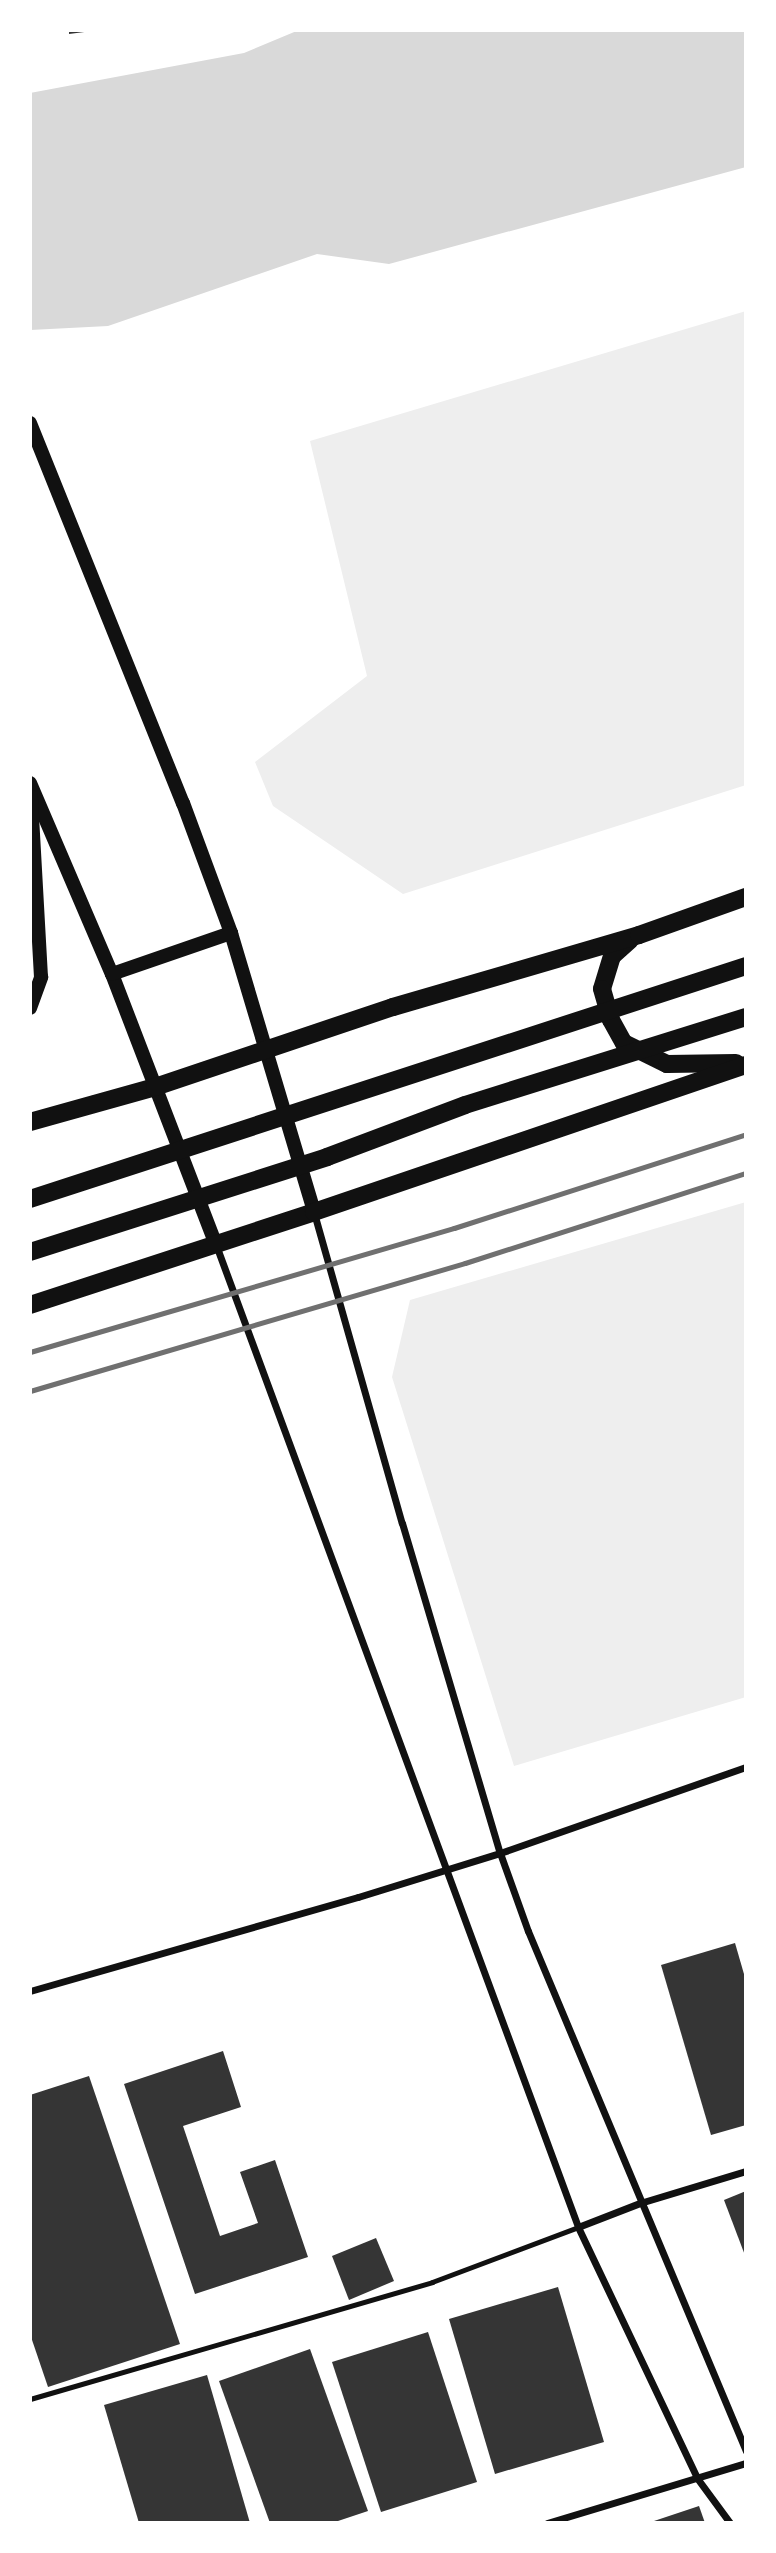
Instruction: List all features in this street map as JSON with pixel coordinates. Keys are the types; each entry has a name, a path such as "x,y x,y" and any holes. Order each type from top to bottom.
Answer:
{"main road":[{"path":"30,423 183,803 231,933 264,1053 302,1166 314,1212"},
{"path":"30,784 112,974 216,1245"},
{"path":"30,784 41,977 30,1008"},
{"path":"30,1122 264,1053 393,1007 639,935 746,897"},
{"path":"112,974 231,933"},
{"path":"639,935 623,943 612,956 602,989 611,1020 624,1043 667,1064 746,1064"},
{"path":"30,1199 746,966"},
{"path":"30,1252 327,1157 465,1105 746,1017"},
{"path":"30,1305 216,1245 746,1064"}],"street":[{"path":"314,1212 500,1853 528,1931 746,2451"},
{"path":"216,1245 449,1869 578,2227 697,2478 730,2523"},
{"path":"30,1992 358,1898 500,1853 746,1767"},
{"path":"578,2227 640,2203 746,2171"},
{"path":"547,2523 746,2463"}],"lane":[{"path":"30,2399 432,2282 578,2227"}],"shaded area":[{"path":"299,30 746,30 746,167 389,264 317,254 108,326 30,330 30,93 244,53"},
{"path":"746,311 746,785 403,894 273,806 255,762 367,676 310,441"},
{"path":"746,1202 746,1697 514,1766 392,1377 410,1300"}],"building":[{"path":"69,30 92,30 92,31 69,34"},
{"path":"735,1943 746,1981 746,2125 711,2135 661,1965"},
{"path":"223,2051 241,2107 183,2126 220,2236 258,2223 240,2172 275,2160 308,2257 195,2294 124,2084"},
{"path":"89,2076 180,2344 48,2387 30,2334 30,2095"},
{"path":"746,2191 746,2258 724,2200"},
{"path":"376,2238 394,2281 349,2300 332,2256"},
{"path":"558,2287 604,2442 495,2474 449,2319"},
{"path":"428,2332 477,2482 381,2512 332,2362"},
{"path":"310,2349 368,2511 332,2523 270,2523 219,2381"},
{"path":"207,2375 250,2523 139,2523 104,2405"},
{"path":"699,2506 705,2523 648,2523"}],"railway":[{"path":"30,1352 454,1228 746,1134"},
{"path":"30,1391 465,1263 746,1173"}]}
